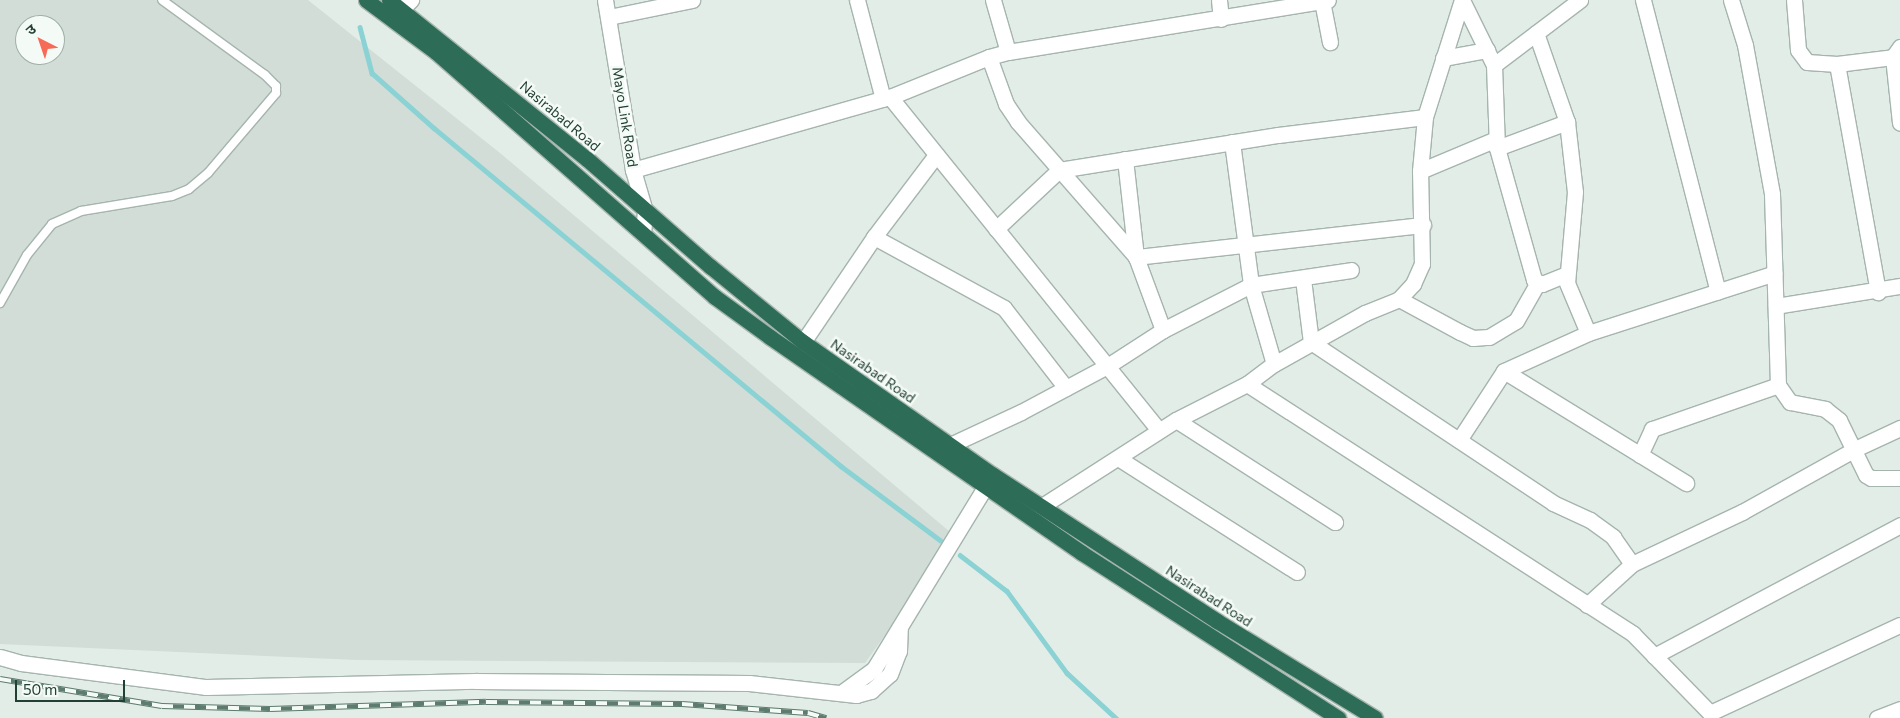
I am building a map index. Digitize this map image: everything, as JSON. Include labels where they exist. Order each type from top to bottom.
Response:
[{"type":"highway","name":"Nasirabad Road","points":[[366,0],[500,106],[715,297],[770,337],[989,480],[1042,506],[1217,622],[1375,718]]},
{"type":"highway","name":"Nasirabad Road","points":[[389,0],[406,4],[645,211],[803,342],[950,445],[989,480],[1082,553],[1338,718]]},
{"type":"street","name":"Mayo Link Road","points":[[605,0],[633,170],[645,211],[643,233]]},
{"type":"street","points":[[609,17],[692,0]]},
{"type":"street","points":[[992,0],[1008,52]]},
{"type":"street","points":[[1219,0],[1221,19]]},
{"type":"street","points":[[1462,0],[1494,65],[1496,144],[1537,284]]},
{"type":"street","points":[[1042,506],[1159,430],[1247,384],[1274,364],[1311,342],[1399,298],[1413,284],[1422,264],[1423,225],[1420,171],[1425,117],[1462,0]]},
{"type":"street","points":[[1494,65],[1580,0]]},
{"type":"street","points":[[1643,0],[1718,292]]},
{"type":"street","points":[[1731,0],[1745,46],[1768,167],[1775,273],[1778,386],[1790,402],[1825,409],[1839,420],[1855,449],[1862,468],[1870,478],[1900,478]]},
{"type":"street","points":[[1794,0],[1798,50],[1803,60],[1814,65],[1837,64],[1897,52],[1900,124]]},
{"type":"street","points":[[860,1],[886,98],[936,155],[1109,365],[1159,430]]},
{"type":"street","points":[[633,170],[886,98],[989,57],[1008,52],[1325,1],[1330,42]]},
{"type":"street","points":[[1536,33],[1567,122],[1575,192],[1567,274],[1571,295],[1588,333]]},
{"type":"street","points":[[1443,58],[1487,50]]},
{"type":"street","points":[[989,57],[1006,104],[1059,170],[1136,257]]},
{"type":"street","points":[[1837,64],[1878,292]]},
{"type":"street","points":[[996,229],[1059,170],[1232,142],[1425,117]]},
{"type":"street","points":[[1420,171],[1496,144],[1567,122]]},
{"type":"street","points":[[1232,142],[1251,285],[1274,364]]},
{"type":"street","points":[[803,342],[874,237],[936,155]]},
{"type":"street","points":[[1125,159],[1136,257],[1163,330]]},
{"type":"street","points":[[1136,257],[1423,225]]},
{"type":"street","points":[[874,237],[1004,308],[1066,388]]},
{"type":"street","points":[[950,445],[1066,388],[1109,365],[1163,330],[1251,285],[1303,279],[1351,270]]},
{"type":"street","points":[[1459,440],[1504,371],[1588,333],[1775,273]]},
{"type":"street","points":[[1399,298],[1473,338],[1489,337],[1516,321],[1537,284],[1567,274]]},
{"type":"street","points":[[1303,279],[1311,342],[1553,503],[1590,520],[1613,537],[1632,564]]},
{"type":"street","points":[[1776,306],[1878,292],[1900,286]]},
{"type":"street","points":[[1504,371],[1686,483]]},
{"type":"street","points":[[1247,384],[1632,634],[1713,716],[1900,625]]},
{"type":"street","points":[[1640,455],[1652,429],[1778,386]]},
{"type":"street","points":[[1176,420],[1335,522]]},
{"type":"street","points":[[1587,605],[1632,564],[1742,512],[1855,449],[1900,428]]},
{"type":"street","points":[[1118,458],[1297,572]]},
{"type":"street","points":[[0,657],[21,663],[206,686],[476,681],[740,683],[856,695],[882,684],[896,663],[900,627],[949,550],[989,480]]},
{"type":"street","points":[[1654,656],[1900,524]]},
{"type":"street","points":[[1877,718],[1900,709]]},
{"type":"lane","points":[[0,303],[27,255],[52,224],[81,211],[172,196],[189,189],[214,166],[276,93],[276,86],[265,76],[162,0]]},
{"type":"shaded area","points":[[0,0],[308,0],[500,153],[956,537],[865,663],[357,660],[0,644]]},
{"type":"waterway","points":[[360,27],[372,73],[434,128],[841,466],[940,540]]},
{"type":"waterway","points":[[960,555],[1007,591],[1067,673],[1116,718]]},
{"type":"railway","points":[[0,679],[162,706],[270,709],[486,702],[682,704],[808,713],[826,718]]}]
